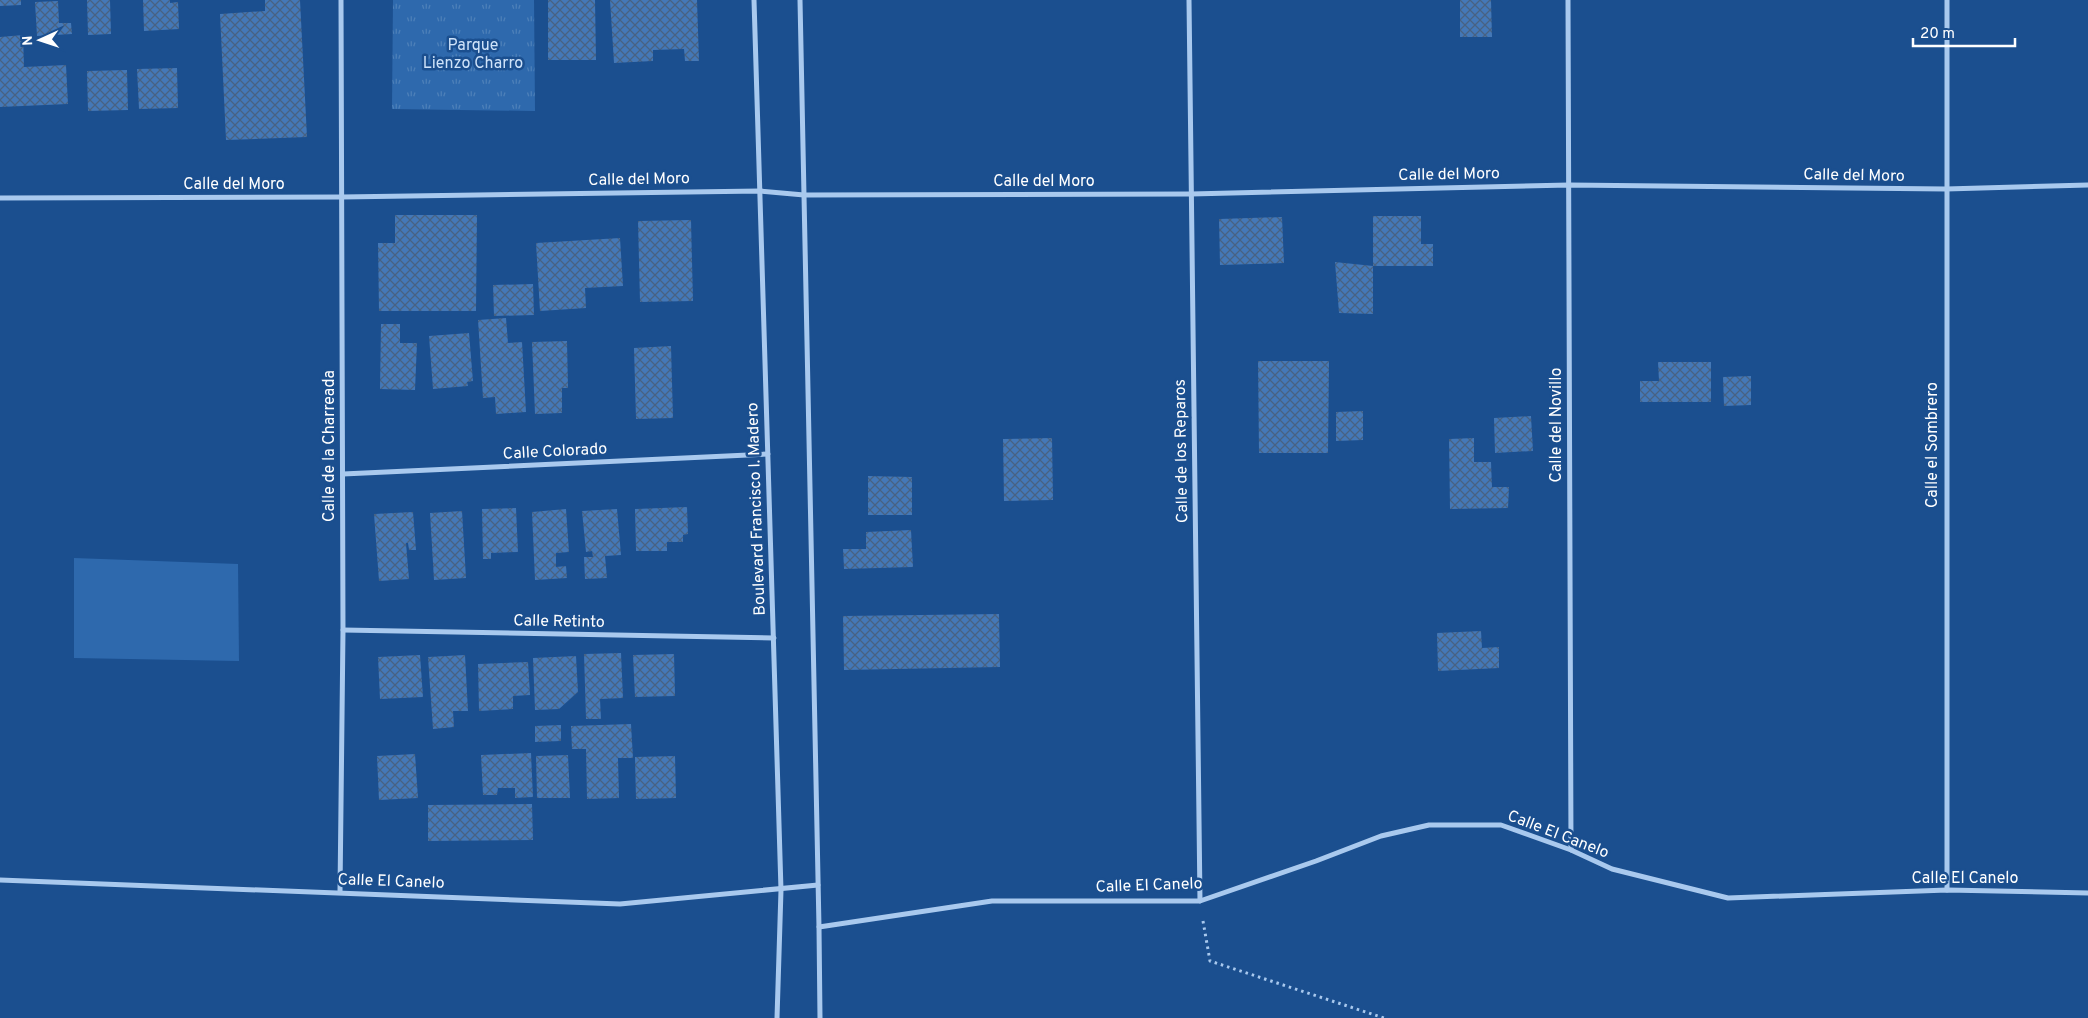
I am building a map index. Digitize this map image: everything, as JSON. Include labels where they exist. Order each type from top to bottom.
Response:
[{"type":"street","name":"Calle de la Charreada","points":[[340,892],[343,630],[341,0]]},
{"type":"street","name":"Boulevard Francisco I. Madero","points":[[754,0],[781,890],[777,1018]]},
{"type":"street","points":[[800,0],[820,1018]]},
{"type":"street","name":"Calle de los Reparos","points":[[1188,0],[1200,901]]},
{"type":"street","name":"Calle del Novillo","points":[[1568,0],[1571,850]]},
{"type":"street","name":"Calle el Sombrero","points":[[1946,0],[1947,890]]},
{"type":"street","name":"Calle del Moro","points":[[0,198],[342,197],[760,191],[804,195],[1191,194],[1569,185],[1946,189],[2088,185]]},
{"type":"street","name":"Calle Colorado","points":[[343,474],[768,454]]},
{"type":"street","name":"Calle Retinto","points":[[343,630],[774,638]]},
{"type":"street","name":"Calle El Canelo","points":[[819,927],[992,901],[1200,901],[1316,861],[1381,836],[1429,825],[1501,825],[1571,850],[1612,869],[1728,898],[1947,890],[2088,893]]},
{"type":"street","name":"Calle El Canelo","points":[[0,880],[620,904],[818,885]]},
{"type":"path","points":[[1200,901],[1210,961],[1384,1018]]},
{"type":"green space","name":"Parque Lienzo Charro","points":[[393,0],[534,0],[535,111],[392,109]]},
{"type":"green space","points":[[74,558],[238,564],[239,661],[74,658]]},
{"type":"building","points":[[0,0],[21,0],[21,5],[0,6]]},
{"type":"building","points":[[87,0],[110,0],[111,34],[88,35]]},
{"type":"building","points":[[143,0],[170,0],[170,3],[178,2],[179,29],[144,31]]},
{"type":"building","points":[[265,0],[300,0],[307,137],[226,140],[220,14],[265,11]]},
{"type":"building","points":[[548,0],[595,0],[596,60],[548,60]]},
{"type":"building","points":[[610,0],[697,0],[699,61],[685,61],[684,49],[653,50],[653,61],[614,63]]},
{"type":"building","points":[[1460,0],[1491,0],[1492,37],[1460,37]]},
{"type":"building","points":[[58,1],[59,23],[71,23],[72,34],[37,36],[35,2]]},
{"type":"building","points":[[23,35],[24,67],[66,65],[68,104],[0,107],[0,37]]},
{"type":"building","points":[[177,68],[178,108],[139,109],[137,69]]},
{"type":"building","points":[[127,70],[128,110],[88,111],[87,71]]},
{"type":"building","points":[[395,215],[477,215],[476,311],[379,311],[378,243],[395,243]]},
{"type":"building","points":[[1373,216],[1421,216],[1421,244],[1433,244],[1433,266],[1373,266]]},
{"type":"building","points":[[1282,217],[1284,263],[1220,265],[1219,219]]},
{"type":"building","points":[[691,220],[693,301],[640,302],[638,221]]},
{"type":"building","points":[[620,238],[623,286],[585,288],[586,308],[540,311],[536,243]]},
{"type":"building","points":[[1335,262],[1373,266],[1373,314],[1339,313]]},
{"type":"building","points":[[533,284],[534,315],[494,316],[493,285]]},
{"type":"building","points":[[506,318],[508,343],[522,342],[526,412],[496,414],[495,397],[483,398],[478,320]]},
{"type":"building","points":[[381,324],[400,324],[400,343],[417,343],[415,390],[380,389]]},
{"type":"building","points":[[469,333],[473,381],[467,382],[468,386],[433,389],[429,336]]},
{"type":"building","points":[[567,341],[568,388],[562,388],[562,413],[535,414],[532,342]]},
{"type":"building","points":[[671,346],[673,418],[636,419],[634,348]]},
{"type":"building","points":[[1258,361],[1329,361],[1328,453],[1259,453]]},
{"type":"building","points":[[1658,362],[1711,362],[1711,402],[1640,402],[1640,381],[1659,381]]},
{"type":"building","points":[[1751,376],[1751,405],[1724,406],[1723,377]]},
{"type":"building","points":[[1363,411],[1363,440],[1336,441],[1336,412]]},
{"type":"building","points":[[1531,416],[1533,451],[1495,453],[1494,418]]},
{"type":"building","points":[[1052,438],[1053,500],[1004,501],[1003,439]]},
{"type":"building","points":[[1474,438],[1474,462],[1491,462],[1492,487],[1509,487],[1508,508],[1450,509],[1449,439]]},
{"type":"building","points":[[868,476],[912,477],[912,515],[868,515]]},
{"type":"building","points":[[687,507],[688,534],[683,535],[683,542],[667,542],[667,551],[636,551],[635,509]]},
{"type":"building","points":[[516,508],[518,552],[491,553],[491,559],[483,559],[482,509]]},
{"type":"building","points":[[566,509],[569,552],[556,553],[556,567],[566,566],[567,578],[535,580],[532,512]]},
{"type":"building","points":[[617,509],[621,555],[605,556],[607,578],[585,579],[584,557],[593,557],[592,551],[586,552],[582,511]]},
{"type":"building","points":[[462,511],[466,578],[434,580],[430,513]]},
{"type":"building","points":[[413,512],[416,550],[409,550],[408,543],[406,543],[409,579],[379,581],[374,514]]},
{"type":"building","points":[[911,530],[913,567],[844,569],[843,549],[866,549],[866,532]]},
{"type":"building","points":[[999,614],[1000,667],[844,670],[843,616]]},
{"type":"building","points":[[1481,631],[1482,648],[1499,647],[1499,668],[1438,671],[1437,633]]},
{"type":"building","points":[[621,653],[623,698],[600,699],[601,719],[586,719],[584,654]]},
{"type":"building","points":[[674,654],[675,696],[635,697],[633,655]]},
{"type":"building","points":[[420,655],[423,697],[380,699],[378,657]]},
{"type":"building","points":[[465,655],[468,711],[453,711],[454,727],[433,729],[428,657]]},
{"type":"building","points":[[576,656],[578,692],[559,709],[535,710],[533,658]]},
{"type":"building","points":[[528,662],[530,695],[513,696],[513,709],[479,711],[478,664]]},
{"type":"building","points":[[631,724],[633,758],[618,758],[619,798],[587,799],[586,749],[572,749],[571,726]]},
{"type":"building","points":[[561,725],[561,741],[535,742],[535,726]]},
{"type":"building","points":[[531,753],[533,797],[515,798],[515,788],[498,788],[497,795],[483,795],[481,755]]},
{"type":"building","points":[[415,754],[418,798],[379,800],[377,756]]},
{"type":"building","points":[[568,755],[570,798],[537,798],[536,756]]},
{"type":"building","points":[[675,756],[676,798],[636,799],[635,757]]},
{"type":"building","points":[[532,804],[533,840],[428,841],[428,805]]}]
